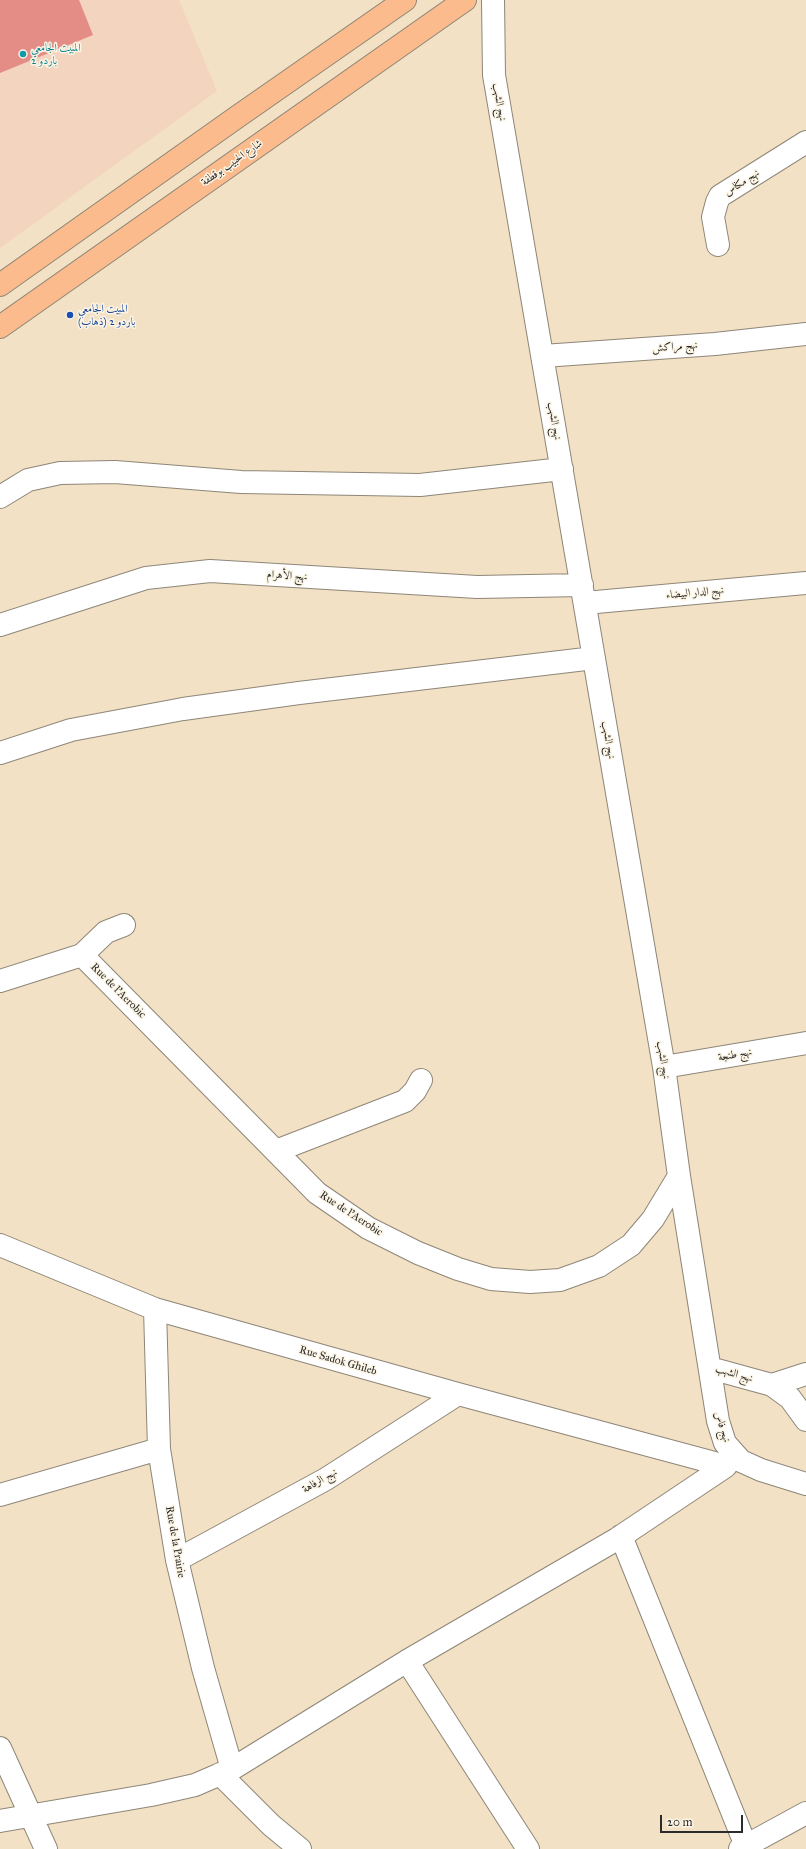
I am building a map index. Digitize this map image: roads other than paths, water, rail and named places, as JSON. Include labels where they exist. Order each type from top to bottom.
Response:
[{"type":"main road","points":[[0,285],[237,116],[405,0]]},
{"type":"main road","name":"شارع الحبيب بوقطفة","points":[[0,327],[465,0]]},
{"type":"street","name":"نهج الشهب","points":[[493,0],[494,75],[664,1067],[679,1176],[710,1368],[772,1385],[790,1398],[806,1420]]},
{"type":"street","name":"نهج مكناس","points":[[718,245],[713,217],[720,196],[806,142]]},
{"type":"street","name":"نهج مراكش","points":[[543,356],[715,344],[806,334]]},
{"type":"street","points":[[0,497],[28,480],[60,473],[115,472],[241,482],[420,485],[562,469]]},
{"type":"street","name":"نهج الأهرام","points":[[0,625],[146,578],[210,571],[583,594]]},
{"type":"street","name":"نهج الدار البيضاء","points":[[583,594],[806,583]]},
{"type":"street","points":[[0,753],[71,730],[183,709],[306,692],[594,658]]},
{"type":"street","points":[[82,956],[106,932],[124,925]]},
{"type":"street","name":"Rue de l'Aerobic","points":[[0,981],[82,956],[317,1193],[368,1228],[418,1253],[458,1269],[491,1278],[530,1282],[560,1280],[600,1266],[631,1245],[653,1219],[679,1176]]},
{"type":"street","name":"نهج طنجة","points":[[664,1067],[806,1043]]},
{"type":"street","points":[[276,1151],[405,1101],[415,1091],[422,1080]]},
{"type":"street","name":"Rue Sadok Ghileb","points":[[0,1245],[154,1309],[682,1456],[734,1464]]},
{"type":"street","name":"Rue de la Prairie","points":[[154,1309],[159,1449],[177,1560],[226,1772]]},
{"type":"street","name":"نهج فاس","points":[[710,1368],[718,1421],[734,1464],[761,1470],[806,1484]]},
{"type":"street","points":[[772,1385],[806,1374]]},
{"type":"street","name":"نهج الرفاهة","points":[[177,1560],[326,1478],[458,1394]]},
{"type":"street","points":[[0,1495],[159,1449]]},
{"type":"street","points":[[0,1821],[152,1795],[195,1785],[226,1772],[407,1662],[621,1536],[734,1464]]},
{"type":"street","points":[[621,1536],[743,1847],[806,1813]]},
{"type":"street","points":[[407,1662],[528,1849]]},
{"type":"street","points":[[0,1748],[46,1849]]},
{"type":"street","points":[[226,1772],[271,1825],[300,1849]]},
{"type":"place","name":"المبيت الجامعي باردو 2","points":[[23,54]]},
{"type":"place","name":"المبيت الجامعي باردو 2 (ذهاب)","points":[[70,315]]}]
